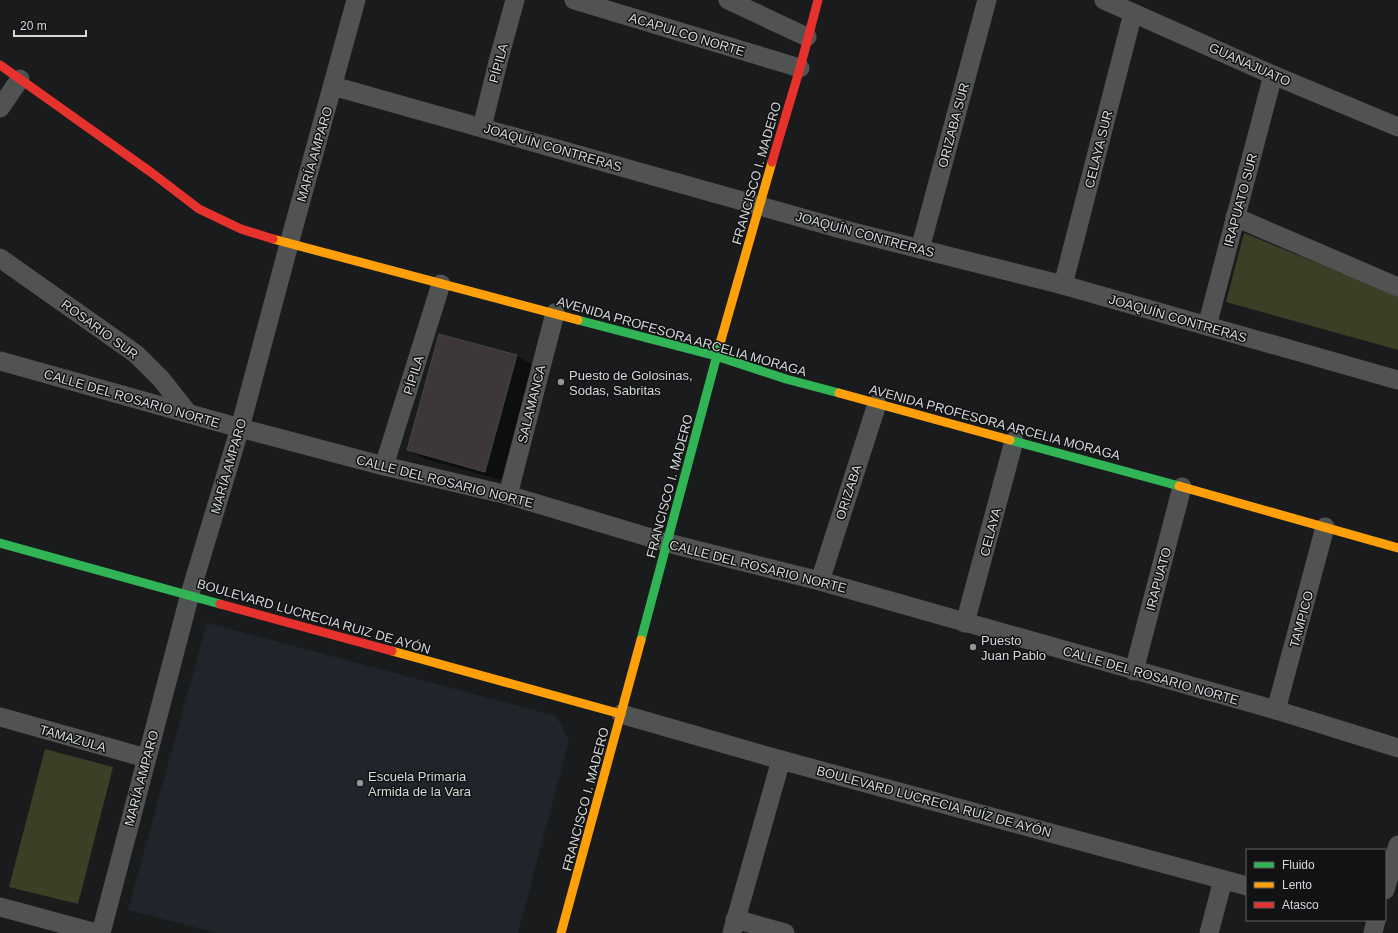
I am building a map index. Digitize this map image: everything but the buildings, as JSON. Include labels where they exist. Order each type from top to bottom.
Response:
[{"type":"street","name":"MARÍA AMPARO","points":[[101,933],[190,594],[240,428],[288,244],[356,0]]},
{"type":"street","name":"PÍPILA","points":[[482,127],[515,0]]},
{"type":"street","name":"ACAPULCO NORTE","points":[[574,0],[800,68]]},
{"type":"street","points":[[728,0],[808,37]]},
{"type":"street","name":"FRANCISCO I. MADERO","points":[[561,933],[668,543],[716,356],[800,68],[818,0]]},
{"type":"street","name":"ORIZABA SUR","points":[[920,249],[987,0]]},
{"type":"street","name":"GUANAJUATO","points":[[1104,0],[1273,75],[1398,126]]},
{"type":"street","name":"CELAYA SUR","points":[[1063,285],[1133,13]]},
{"type":"street","name":"AVENIDA PROFESORA ARCELIA MORAGA","points":[[0,65],[199,209],[241,229],[288,244],[716,356],[877,404],[1182,486],[1398,548]]},
{"type":"street","name":"IRAPUATO SUR","points":[[1207,326],[1273,75]]},
{"type":"street","points":[[0,108],[20,79]]},
{"type":"street","name":"JOAQUÍN CONTRERAS","points":[[333,86],[845,230],[1063,285],[1398,380]]},
{"type":"street","points":[[1236,217],[1398,287]]},
{"type":"street","name":"ROSARIO SUR","points":[[0,258],[136,354],[162,379],[188,413]]},
{"type":"street","name":"PÍPILA","points":[[384,466],[441,284]]},
{"type":"street","name":"SALAMANCA","points":[[508,495],[555,313]]},
{"type":"street","name":"CALLE DEL ROSARIO NORTE","points":[[0,361],[240,428],[384,466],[508,495],[668,543],[820,581],[1276,710],[1398,748]]},
{"type":"street","name":"ORIZABA","points":[[820,581],[877,404]]},
{"type":"street","name":"CELAYA","points":[[965,623],[1014,441]]},
{"type":"street","name":"IRAPUATO","points":[[1134,671],[1182,486]]},
{"type":"street","name":"TAMPICO","points":[[1276,710],[1325,527]]},
{"type":"street","name":"BOULEVARD LUCRECIA RUIZ DE AYÓN","points":[[0,543],[190,594],[621,714]]},
{"type":"street","name":"BOULEVARD LUCRECIA RUÍZ DE AYÓN","points":[[621,714],[782,760],[1246,886]]},
{"type":"street","name":"TAMAZULA","points":[[0,717],[146,758]]},
{"type":"street","points":[[782,760],[733,926],[785,933]]},
{"type":"street","points":[[1386,887],[1398,845]]},
{"type":"street","points":[[1210,933],[1223,880]]},
{"type":"street","points":[[0,908],[96,933]]},
{"type":"shaded area","name":"Escuela Primaria Armida de la Vara","points":[[207,623],[556,716],[569,740],[518,933],[217,933],[128,910]]},
{"type":"green space","points":[[1244,233],[1398,296],[1398,350],[1226,302]]},
{"type":"green space","points":[[45,749],[113,767],[78,904],[9,887]]},
{"type":"traffic: fast","points":[[578,320],[716,356],[786,379],[839,393]]},
{"type":"traffic: fast","points":[[641,640],[721,340]]},
{"type":"traffic: fast","points":[[1010,440],[1179,486]]},
{"type":"traffic: fast","points":[[0,543],[220,604]]},
{"type":"traffic: slow","points":[[721,340],[772,162]]},
{"type":"traffic: slow","points":[[273,239],[578,320]]},
{"type":"traffic: slow","points":[[839,393],[1010,440]]},
{"type":"traffic: slow","points":[[1179,486],[1398,548]]},
{"type":"traffic: slow","points":[[561,933],[641,640]]},
{"type":"traffic: slow","points":[[392,651],[621,714]]},
{"type":"traffic: jam","points":[[772,162],[800,68],[818,0]]},
{"type":"traffic: jam","points":[[0,65],[152,173],[199,209],[241,229],[273,239]]},
{"type":"traffic: jam","points":[[220,604],[392,651]]},
{"type":"place","name":"Puesto de Golosinas, Sodas, Sabritas","points":[[561,382]]},
{"type":"place","name":"Puesto Juan Pablo","points":[[973,647]]},
{"type":"place","name":"Escuela Primaria Armida de la Vara","points":[[360,783]]}]
